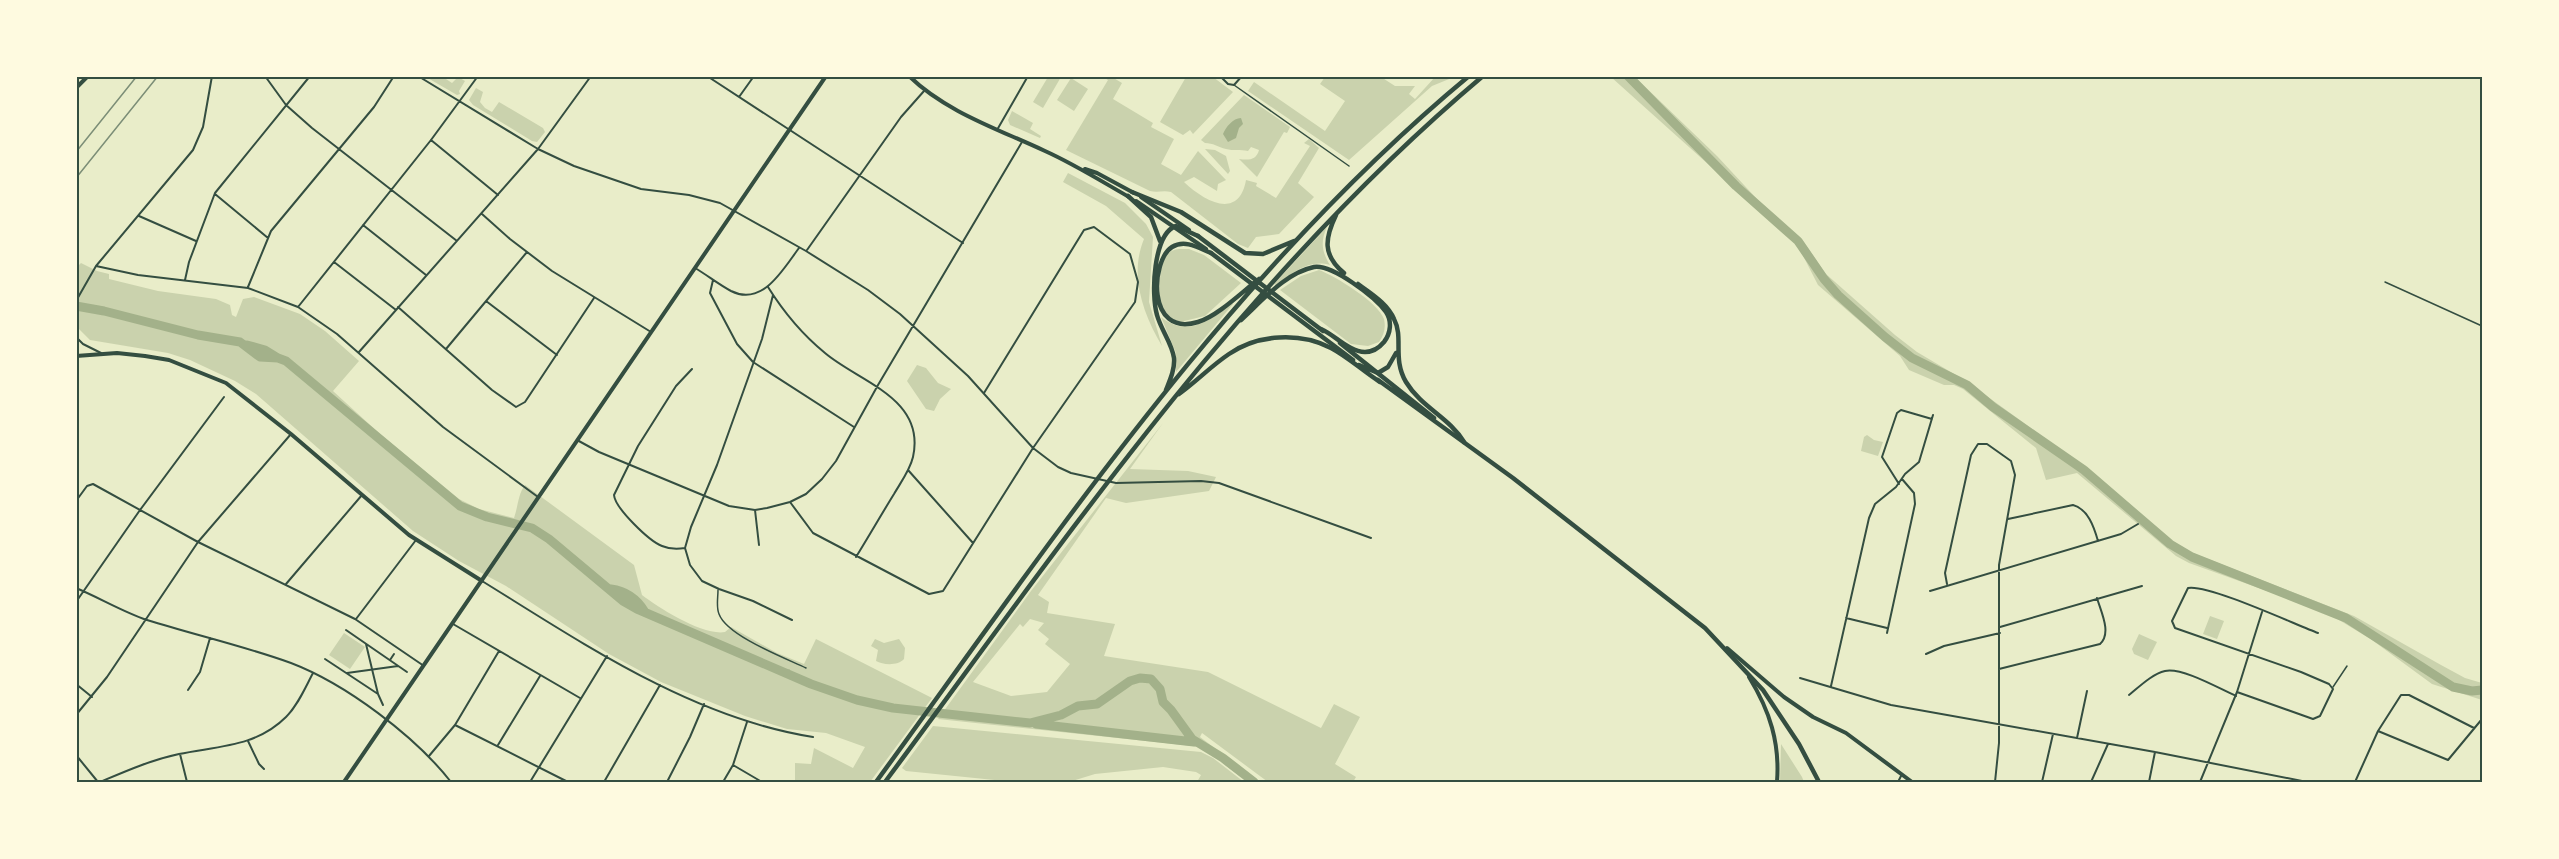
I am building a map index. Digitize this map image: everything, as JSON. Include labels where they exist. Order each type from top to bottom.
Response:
[{"type":"main road","points":[[76,88],[88,76]]},
{"type":"main road","points":[[344,783],[826,76]]},
{"type":"main road","points":[[909,76],[924,91],[998,130],[1081,168],[1130,194],[1198,236],[1380,382]]},
{"type":"main road","points":[[876,783],[1048,546],[1163,396],[1297,240],[1384,153],[1469,76]]},
{"type":"main road","points":[[885,783],[1079,518],[1230,330],[1287,264],[1337,212],[1404,145],[1483,76]]},
{"type":"main road","points":[[1130,194],[1181,212],[1245,253],[1263,254],[1297,240]]},
{"type":"main road","points":[[1130,194],[1242,273]]},
{"type":"main road","points":[[1130,194],[1151,217],[1160,241],[1154,302],[1158,318],[1172,349],[1174,362],[1172,376],[1163,396]]},
{"type":"main road","points":[[1337,212],[1326,238],[1328,253],[1335,266],[1389,310],[1396,321],[1399,366],[1407,385],[1426,411]]},
{"type":"main road","points":[[1160,241],[1167,230],[1176,226],[1198,236]]},
{"type":"main road","points":[[1211,253],[1191,244],[1180,244],[1164,254],[1160,265],[1158,302],[1164,316],[1174,323],[1185,324],[1200,321],[1268,272]]},
{"type":"main road","points":[[1230,330],[1290,278],[1308,269],[1321,266],[1333,270],[1385,311],[1390,323],[1388,335],[1380,347],[1365,352],[1357,351],[1282,303]]},
{"type":"main road","points":[[1321,329],[1426,411]]},
{"type":"main road","points":[[1174,397],[1232,352],[1263,339],[1284,337],[1311,340],[1331,348],[1460,434],[1464,442],[1670,599],[1784,697],[1809,715],[1834,725],[1853,737],[1912,783]]},
{"type":"main road","points":[[1378,373],[1388,367],[1397,351]]},
{"type":"main road","points":[[76,356],[131,354],[169,360],[209,375],[291,434],[416,540],[482,581]]},
{"type":"main road","points":[[1359,365],[1378,373]]},
{"type":"main road","points":[[1719,642],[1773,703],[1799,744],[1819,783]]},
{"type":"main road","points":[[1739,662],[1765,705],[1773,728],[1778,750],[1777,783]]},
{"type":"street","points":[[77,300],[96,266],[180,166],[198,140],[203,127],[212,76]]},
{"type":"street","points":[[265,76],[286,105],[338,149],[457,241]]},
{"type":"street","points":[[185,280],[196,241],[215,194],[310,76]]},
{"type":"street","points":[[248,288],[271,231],[374,107],[394,76]]},
{"type":"street","points":[[418,76],[538,149],[574,166],[630,186],[709,199],[800,247],[868,290],[914,325],[984,393],[1033,448],[1058,467],[1096,481],[1126,484],[1202,481],[1220,483],[1371,538]]},
{"type":"street","points":[[298,307],[431,140],[478,76]]},
{"type":"street","points":[[358,353],[538,149],[591,76]]},
{"type":"street","points":[[707,76],[963,243]]},
{"type":"street","points":[[739,97],[754,76]]},
{"type":"street","points":[[998,130],[1028,76]]},
{"type":"street","points":[[1220,76],[1228,84],[1234,85],[1242,76]]},
{"type":"street","points":[[806,251],[901,117],[924,91]]},
{"type":"street","points":[[431,140],[498,195]]},
{"type":"street","points":[[578,440],[599,452],[729,506],[755,510],[790,502],[812,489],[837,461],[878,385],[1023,141]]},
{"type":"street","points":[[215,194],[268,238]]},
{"type":"street","points":[[481,213],[527,252],[594,298],[651,332]]},
{"type":"street","points":[[138,215],[196,241]]},
{"type":"street","points":[[362,225],[426,275]]},
{"type":"street","points":[[790,502],[813,533],[920,590],[935,594],[943,591],[1033,448],[1135,302],[1138,282],[1130,254],[1091,226],[1084,230],[984,393]]},
{"type":"street","points":[[695,268],[732,292],[746,295],[759,293],[768,287],[800,247]]},
{"type":"street","points":[[446,349],[527,252]]},
{"type":"street","points":[[334,261],[397,308],[512,406],[520,406],[594,298]]},
{"type":"street","points":[[96,266],[138,275],[248,288],[298,307],[329,327],[443,427],[538,497]]},
{"type":"street","points":[[714,280],[710,293],[737,344],[753,362],[855,427]]},
{"type":"street","points":[[768,287],[802,332],[850,371],[878,385],[902,408],[911,425],[915,441],[908,470],[856,557]]},
{"type":"street","points":[[773,295],[753,362],[691,527],[685,549],[695,573],[702,581],[753,601],[792,620]]},
{"type":"street","points":[[486,302],[557,355]]},
{"type":"street","points":[[76,337],[83,344],[104,354]]},
{"type":"street","points":[[685,549],[671,549],[654,541],[616,504],[615,490],[628,464],[676,386],[692,369]]},
{"type":"street","points":[[76,602],[140,510],[224,397]]},
{"type":"street","points":[[1831,686],[1869,518],[1875,504],[1899,484],[1919,462],[1932,417],[1901,410],[1897,413],[1882,457],[1899,484]]},
{"type":"street","points":[[76,715],[146,620],[198,542],[291,434]]},
{"type":"street","points":[[1947,584],[1945,573],[1971,455],[1981,443],[1998,449],[2013,466],[2014,475],[2000,572],[1999,725],[1995,783]]},
{"type":"street","points":[[908,470],[973,543]]},
{"type":"street","points":[[1887,633],[1916,504],[1914,493],[1902,479]]},
{"type":"street","points":[[76,501],[90,483],[198,542],[356,619],[424,666]]},
{"type":"street","points":[[285,584],[362,495]]},
{"type":"street","points":[[2008,519],[2073,505],[2083,510],[2098,541]]},
{"type":"street","points":[[755,510],[759,545]]},
{"type":"street","points":[[1930,591],[1947,584],[2000,572],[2098,541],[2128,531],[2138,524]]},
{"type":"street","points":[[356,619],[416,540]]},
{"type":"street","points":[[482,581],[660,685],[747,722],[813,737]]},
{"type":"street","points":[[2000,627],[2142,586]]},
{"type":"street","points":[[2237,692],[2313,719],[2320,716],[2332,694],[2333,687],[2301,672],[2172,626],[2184,594],[2191,587],[2226,597],[2318,633]]},
{"type":"street","points":[[76,588],[146,620],[293,664],[313,673],[340,688],[386,721],[428,757],[450,782]]},
{"type":"street","points":[[1999,669],[2100,644],[2105,639],[2106,632],[2097,598]]},
{"type":"street","points":[[2200,783],[2236,696],[2262,612]]},
{"type":"street","points":[[1846,618],[1887,628]]},
{"type":"street","points":[[453,624],[580,699]]},
{"type":"street","points":[[346,630],[407,672]]},
{"type":"street","points":[[1926,654],[1944,646],[2000,633]]},
{"type":"street","points":[[188,690],[200,672],[210,638]]},
{"type":"street","points":[[366,644],[378,694],[383,705]]},
{"type":"street","points":[[428,757],[455,724],[499,651]]},
{"type":"street","points":[[390,660],[394,654]]},
{"type":"street","points":[[530,783],[607,656]]},
{"type":"street","points":[[325,659],[378,694]]},
{"type":"street","points":[[346,673],[398,666]]},
{"type":"street","points":[[2129,695],[2161,673],[2172,671],[2186,674],[2236,696]]},
{"type":"street","points":[[76,754],[99,783],[143,764],[180,754],[248,741],[272,729],[285,718],[313,673]]},
{"type":"street","points":[[498,746],[540,676]]},
{"type":"street","points":[[1800,678],[1891,705],[2156,752],[2307,783]]},
{"type":"street","points":[[76,684],[92,696]]},
{"type":"street","points":[[604,783],[660,685]]},
{"type":"street","points":[[2077,738],[2087,691]]},
{"type":"street","points":[[2355,783],[2378,731],[2399,697],[2406,694],[2474,728]]},
{"type":"street","points":[[668,783],[704,704]]},
{"type":"street","points":[[2378,731],[2448,760],[2482,719]]},
{"type":"street","points":[[723,783],[733,765],[747,722]]},
{"type":"street","points":[[455,724],[568,783]]},
{"type":"street","points":[[2042,783],[2054,734]]},
{"type":"street","points":[[248,741],[259,764],[264,769]]},
{"type":"street","points":[[2091,783],[2108,744]]},
{"type":"street","points":[[2149,783],[2156,752]]},
{"type":"street","points":[[180,754],[187,783]]},
{"type":"street","points":[[733,765],[762,783]]},
{"type":"street","points":[[1898,783],[1902,774]]},
{"type":"lane","points":[[1234,85],[1349,166]]},
{"type":"lane","points":[[76,96],[76,123]]},
{"type":"lane","points":[[2385,282],[2482,326]]},
{"type":"lane","points":[[718,589],[719,614],[730,628],[773,653],[806,668]]},
{"type":"lane","points":[[2333,687],[2347,666]]},
{"type":"shaded area","points":[[426,77],[448,77],[446,79],[452,83],[458,77],[465,81],[459,91],[460,94],[457,95]]},
{"type":"shaded area","points":[[1048,77],[1061,77],[1043,108],[1033,102]]},
{"type":"shaded area","points":[[1103,77],[1112,77],[1122,83],[1113,99],[1153,123],[1151,127],[1174,139],[1161,164],[1181,175],[1198,151],[1226,180],[1218,184],[1217,191],[1194,177],[1184,182],[1202,196],[1220,204],[1229,203],[1236,200],[1242,192],[1246,180],[1257,183],[1256,186],[1276,198],[1310,146],[1304,143],[1309,139],[1319,148],[1298,183],[1314,197],[1279,234],[1256,237],[1248,248],[1238,244],[1171,192],[1150,191],[1066,150],[1108,80]]},
{"type":"shaded area","points":[[1186,77],[1213,77],[1233,92],[1193,134],[1190,130],[1183,135],[1160,122]]},
{"type":"shaded area","points":[[1325,77],[1381,77],[1395,86],[1415,86],[1409,94],[1415,99],[1435,77],[1454,77],[1432,86],[1349,160],[1248,91],[1254,82],[1325,131],[1345,101],[1320,84]]},
{"type":"shaded area","points":[[1611,77],[1635,77],[1717,156],[1757,199],[1803,241],[1826,274],[1895,335],[1917,352],[1966,381],[2079,463],[2170,540],[2190,552],[2354,616],[2465,678],[2482,683],[2482,700],[2432,684],[2372,640],[2326,612],[2189,563],[2176,556],[2077,473],[2046,480],[2036,448],[1963,389],[1954,385],[1944,385],[1909,370],[1900,356],[1818,285],[1797,244]]},
{"type":"shaded area","points":[[1071,78],[1088,89],[1074,111],[1057,100]]},
{"type":"shaded area","points":[[476,88],[483,92],[480,102],[485,108],[492,112],[499,102],[543,128],[545,132],[537,142],[532,141],[473,105],[469,100]]},
{"type":"shaded area","points":[[1244,95],[1290,127],[1287,133],[1284,132],[1257,177],[1239,159],[1254,158],[1259,150],[1251,147],[1248,151],[1229,150],[1201,140]]},
{"type":"shaded area","points":[[1012,111],[1033,123],[1030,129],[1041,136],[1040,138],[1010,125],[1008,120]]},
{"type":"shaded area","points":[[1241,118],[1243,124],[1236,138],[1228,142],[1223,134],[1224,131],[1233,121]]},
{"type":"shaded area","points":[[1205,149],[1215,150],[1226,156],[1230,171],[1228,174]]},
{"type":"shaded area","points":[[1068,173],[1125,203],[1146,224],[1153,237],[1149,302],[1162,346],[1149,321],[1140,294],[1138,266],[1144,239],[1106,206],[1063,182]]},
{"type":"shaded area","points":[[1327,227],[1323,237],[1323,247],[1330,265],[1308,266],[1276,285],[1274,284]]},
{"type":"shaded area","points":[[1177,249],[1189,249],[1204,255],[1241,283],[1205,316],[1180,322],[1171,318],[1164,311],[1160,298],[1161,271],[1166,256],[1170,252]]},
{"type":"shaded area","points":[[81,263],[109,274],[109,279],[158,291],[216,299],[230,305],[232,315],[236,317],[243,299],[254,297],[300,314],[325,331],[359,361],[333,391],[380,434],[459,499],[479,509],[514,518],[519,496],[525,485],[634,565],[642,595],[682,620],[716,632],[725,632],[731,627],[777,653],[804,664],[816,639],[932,698],[870,782],[795,782],[795,763],[811,764],[814,748],[853,768],[865,747],[826,733],[787,729],[745,716],[661,682],[609,654],[506,586],[459,561],[413,531],[256,394],[235,381],[190,360],[168,353],[90,340],[79,329],[79,320],[77,320],[77,267]]},
{"type":"shaded area","points":[[1319,270],[1355,290],[1380,312],[1385,325],[1379,342],[1368,346],[1351,344],[1280,290],[1301,276]]},
{"type":"shaded area","points":[[1232,303],[1176,372],[1176,353],[1161,317],[1171,323],[1189,327],[1207,321]]},
{"type":"shaded area","points":[[917,365],[926,368],[938,383],[951,389],[940,399],[934,411],[926,409],[907,381]]},
{"type":"shaded area","points":[[1163,423],[1130,469],[1188,471],[1216,477],[1209,491],[1126,503],[1106,498],[1038,595],[1049,602],[1047,613],[1115,624],[1104,656],[1208,672],[1321,728],[1334,704],[1360,717],[1335,764],[1356,777],[1353,782],[1268,782],[1202,733],[1200,737],[1260,782],[1242,777],[1211,754],[1193,746],[938,719],[1031,591]],"holes":[[[1030,619],[1044,623],[1038,630],[1049,639],[1045,644],[1070,664],[1047,692],[1011,696],[973,682],[1020,624],[1023,627]]]},
{"type":"shaded area","points":[[1867,435],[1883,442],[1878,456],[1861,451],[1864,437]]},
{"type":"shaded area","points":[[2210,616],[2224,621],[2217,639],[2203,634]]},
{"type":"shaded area","points":[[344,633],[365,647],[350,669],[329,655]]},
{"type":"shaded area","points":[[2139,634],[2157,642],[2148,660],[2134,654],[2132,649]]},
{"type":"shaded area","points":[[875,639],[884,643],[899,639],[905,648],[904,659],[890,664],[876,661],[878,650],[871,646]]},
{"type":"shaded area","points":[[933,726],[1201,752],[1213,758],[1244,782],[1197,782],[1201,775],[1196,772],[1163,767],[1095,774],[1069,782],[1014,782],[906,771],[902,768]]},
{"type":"shaded area","points":[[1781,744],[1802,777],[1804,782],[1780,782]]},
{"type":"waterway","points":[[1628,76],[1736,186],[1798,241],[1838,295],[1885,337],[1912,358],[1967,385],[1993,407],[2084,470],[2170,544],[2192,557],[2346,618],[2453,687],[2472,691],[2482,690]]},
{"type":"waterway","points":[[76,306],[198,335],[240,342],[260,357],[286,361],[460,506],[487,517],[532,528],[549,539],[623,601],[637,609],[811,684],[857,700],[893,708],[1030,723],[1061,715],[1078,706],[1097,704],[1130,681],[1140,678],[1151,679],[1160,689],[1163,702],[1192,739],[1223,758],[1254,782]]},
{"type":"waterway","points":[[247,345],[265,350],[278,358]]},
{"type":"waterway","points":[[611,589],[631,596],[645,612]]},
{"type":"waterway","points":[[1036,724],[1194,742]]},
{"type":"railway","points":[[76,152],[137,76]]},
{"type":"railway","points":[[76,178],[158,76]]}]
